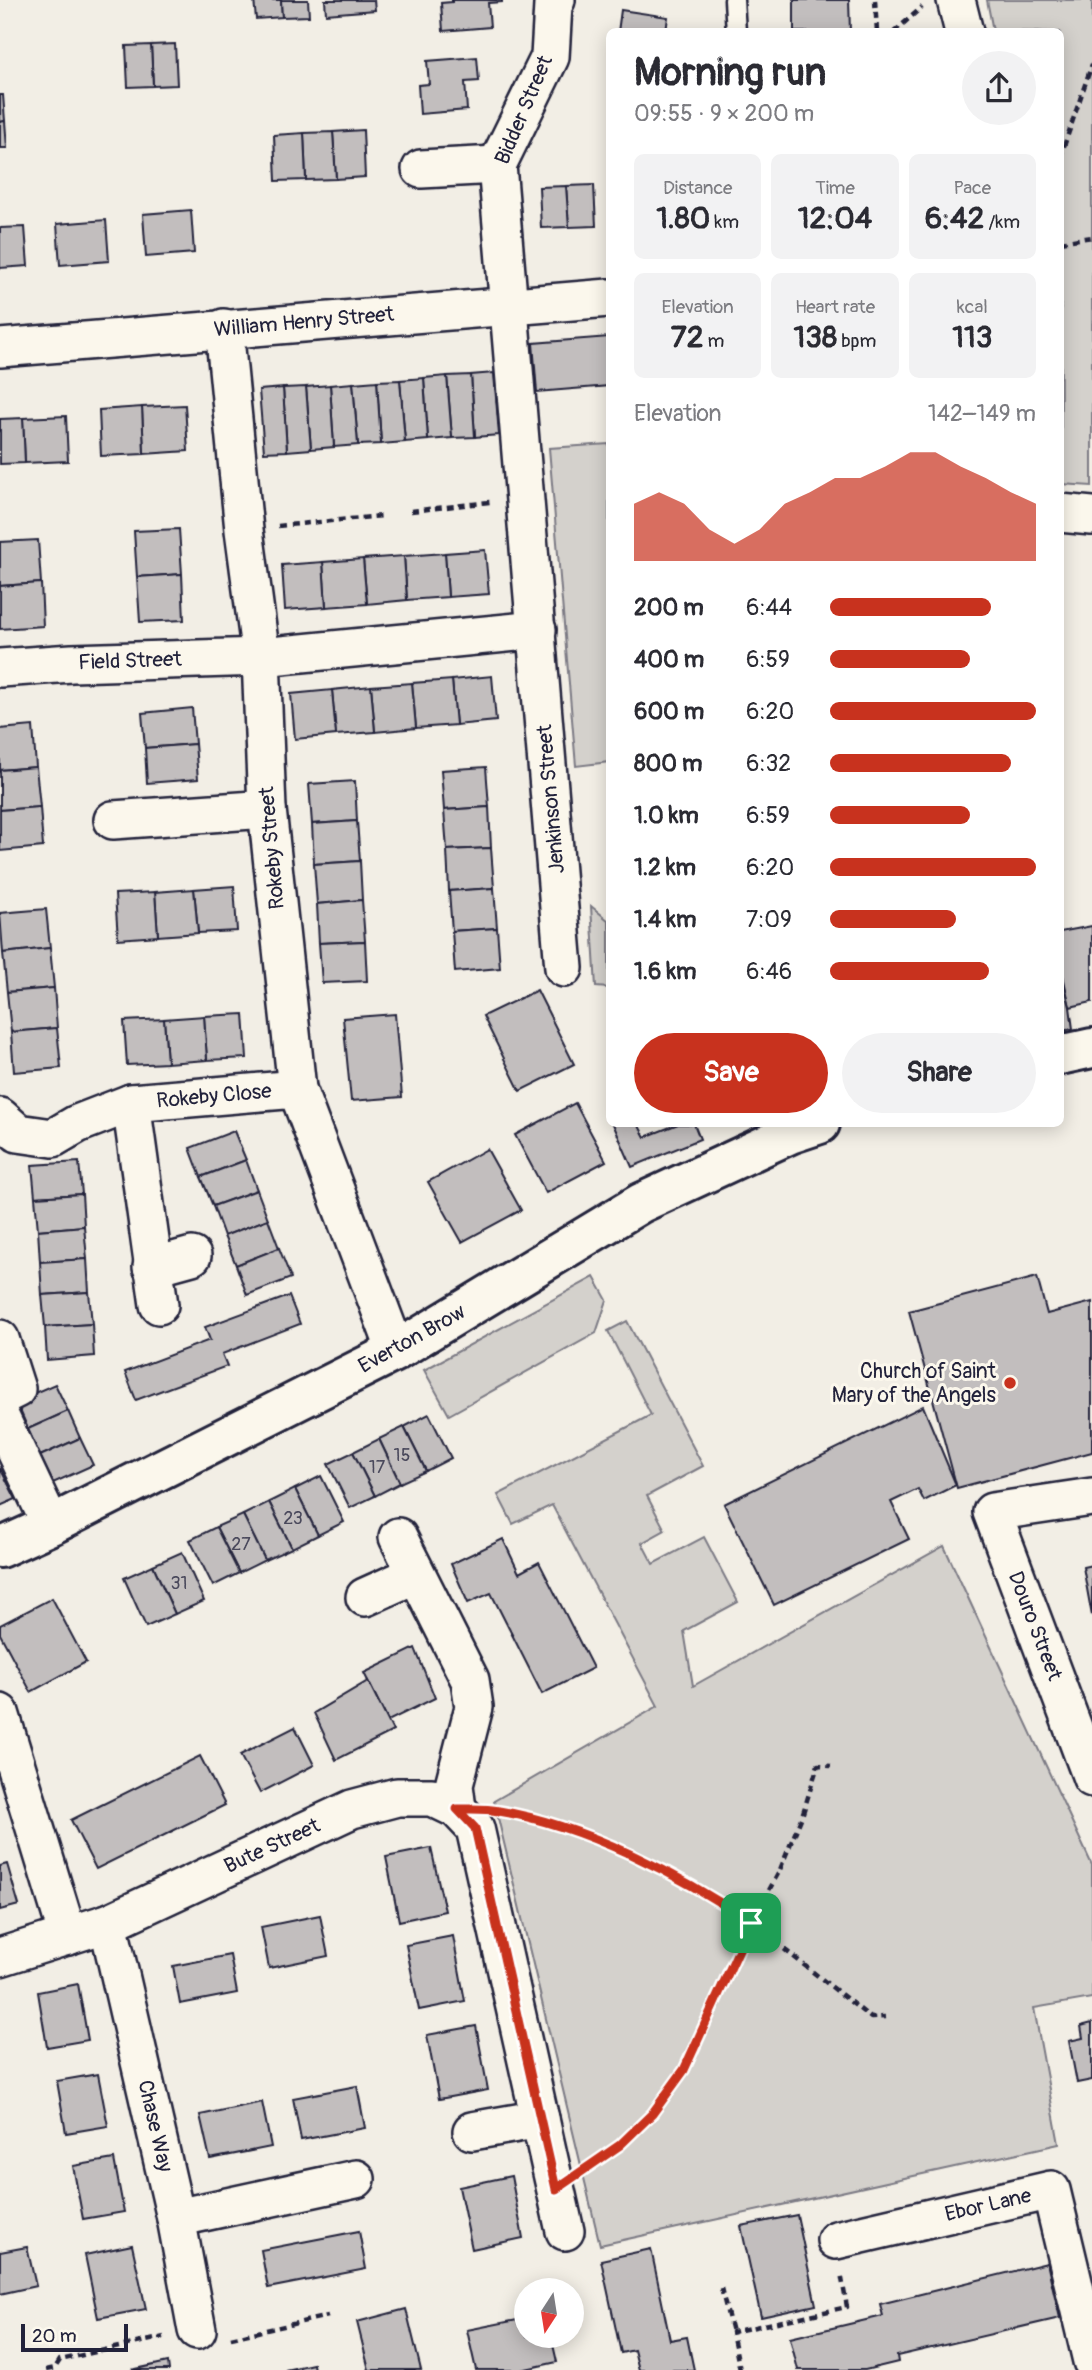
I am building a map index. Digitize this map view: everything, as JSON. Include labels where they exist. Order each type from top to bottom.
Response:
[{"type":"street","name":"Bidder Street","points":[[510,305],[496,165],[550,57],[553,5],[556,0]]},
{"type":"street","points":[[956,0],[963,28]]},
{"type":"street","points":[[421,169],[496,165]]},
{"type":"street","name":"William Henry Street","points":[[0,348],[606,298]]},
{"type":"street","name":"Jenkinson Street","points":[[510,305],[564,968]]},
{"type":"street","name":"Rokeby Street","points":[[224,328],[244,530],[261,657],[267,808],[297,1088],[396,1351]]},
{"type":"street","points":[[1064,513],[1092,516]]},
{"type":"street","points":[[261,657],[537,630]]},
{"type":"street","name":"Field Street","points":[[0,668],[261,657]]},
{"type":"street","points":[[113,820],[267,808]]},
{"type":"street","points":[[1064,1054],[1092,1048]]},
{"type":"street","name":"Rokeby Close","points":[[0,1117],[18,1133],[53,1138],[77,1124],[131,1103],[297,1088]]},
{"type":"street","name":"Rokeby Close","points":[[131,1103],[159,1305]]},
{"type":"street","name":"Everton Brow","points":[[0,1548],[51,1525],[396,1351],[642,1203],[790,1134],[811,1127]]},
{"type":"street","points":[[152,1267],[192,1256]]},
{"type":"street","points":[[0,1339],[16,1389],[0,1397]]},
{"type":"street","points":[[0,1417],[51,1525]]},
{"type":"street","name":"Douro Street","points":[[1092,1497],[992,1512],[1092,1778]]},
{"type":"street","points":[[398,1537],[470,1680],[474,1707],[467,1745],[454,1785],[466,1818],[565,2231]]},
{"type":"street","points":[[365,1597],[416,1574]]},
{"type":"street","points":[[0,1713],[68,1936]]},
{"type":"street","name":"Bute Street","points":[[0,1957],[108,1923],[352,1809],[397,1797],[432,1797],[466,1818]]},
{"type":"street","name":"Chase Way","points":[[108,1923],[177,2218],[197,2330]]},
{"type":"street","points":[[472,2131],[540,2119]]},
{"type":"street","points":[[177,2218],[356,2179]]},
{"type":"street","name":"Ebor Lane","points":[[836,2240],[1051,2190],[1092,2361]]},
{"type":"lane","points":[[734,0],[736,28]]},
{"type":"path","points":[[875,0],[877,28]]},
{"type":"path","points":[[898,28],[929,0]]},
{"type":"path","points":[[1064,146],[1092,64]]},
{"type":"path","points":[[1064,241],[1092,237]]},
{"type":"path","points":[[411,511],[526,499]]},
{"type":"path","points":[[244,530],[382,516]]},
{"type":"path","points":[[556,2189],[620,2145],[652,2114],[684,2070],[751,1923],[779,1872],[802,1816],[818,1765],[831,1766]]},
{"type":"path","points":[[466,1818],[496,1810],[527,1816],[606,1843],[702,1892],[751,1923],[871,2018],[885,2017]]},
{"type":"path","points":[[732,2332],[847,2307],[836,2240]]},
{"type":"path","points":[[721,2288],[740,2370]]},
{"type":"path","points":[[46,2370],[55,2368],[60,2360],[197,2330],[216,2342],[328,2316]]},
{"type":"shaded area","points":[[987,0],[1092,0],[1092,486],[1064,484],[1064,28],[992,28]]},
{"type":"shaded area","points":[[606,444],[606,762],[576,766],[549,448]]},
{"type":"shaded area","points":[[591,906],[606,918],[606,988],[596,987]]},
{"type":"shaded area","points":[[594,1277],[607,1300],[596,1333],[449,1415],[424,1370]]},
{"type":"shaded area","points":[[627,1321],[703,1466],[647,1496],[665,1530],[642,1543],[653,1564],[704,1537],[738,1602],[684,1631],[693,1686],[944,1546],[1092,1865],[1092,1998],[1034,2008],[1059,2144],[600,2245],[494,1801],[658,1706],[552,1505],[513,1524],[498,1495],[651,1415],[608,1331]]},
{"type":"building","points":[[254,0],[281,0],[282,17],[256,19]]},
{"type":"building","points":[[281,0],[308,0],[309,16],[282,17]]},
{"type":"building","points":[[325,0],[374,0],[375,10],[326,14]]},
{"type":"building","points":[[452,0],[502,2],[488,3],[490,27],[443,31],[441,3]]},
{"type":"building","points":[[794,0],[849,0],[850,28],[794,28]]},
{"type":"building","points":[[621,10],[668,17],[667,28],[619,28]]},
{"type":"building","points":[[175,44],[177,85],[153,86],[151,45]]},
{"type":"building","points":[[151,45],[153,86],[128,87],[126,46]]},
{"type":"building","points":[[477,57],[479,81],[465,82],[467,110],[420,114],[418,85],[429,84],[427,61]]},
{"type":"building","points":[[0,95],[3,95],[5,121],[0,122]]},
{"type":"building","points":[[5,121],[7,148],[0,148],[0,122]]},
{"type":"building","points":[[363,130],[365,177],[336,179],[333,132]]},
{"type":"building","points":[[333,132],[336,179],[306,180],[304,133]]},
{"type":"building","points":[[304,133],[306,180],[276,181],[274,135]]},
{"type":"building","points":[[594,185],[596,226],[569,227],[566,186]]},
{"type":"building","points":[[566,186],[569,227],[541,228],[539,187]]},
{"type":"building","points":[[191,210],[194,253],[146,257],[143,214]]},
{"type":"building","points":[[106,220],[109,261],[60,265],[57,224]]},
{"type":"building","points":[[25,227],[28,266],[0,268],[0,228]]},
{"type":"building","points":[[606,337],[606,386],[537,392],[533,343]]},
{"type":"building","points":[[494,373],[499,435],[475,437],[471,375]]},
{"type":"building","points":[[471,375],[475,437],[452,438],[447,376]]},
{"type":"building","points":[[447,376],[452,438],[428,440],[424,378]]},
{"type":"building","points":[[424,378],[428,440],[405,442],[400,380]]},
{"type":"building","points":[[400,380],[405,442],[381,444],[377,381]]},
{"type":"building","points":[[377,381],[381,444],[358,445],[353,383]]},
{"type":"building","points":[[353,383],[358,445],[334,447],[330,385]]},
{"type":"building","points":[[330,385],[334,447],[311,449],[306,387]]},
{"type":"building","points":[[306,387],[311,449],[287,451],[283,388]]},
{"type":"building","points":[[283,388],[287,451],[264,452],[259,390]]},
{"type":"building","points":[[185,405],[188,451],[144,454],[142,407]]},
{"type":"building","points":[[142,407],[144,454],[101,456],[99,410]]},
{"type":"building","points":[[66,416],[68,461],[25,463],[23,418]]},
{"type":"building","points":[[23,418],[25,463],[0,464],[0,419]]},
{"type":"building","points":[[179,529],[182,574],[137,577],[134,531]]},
{"type":"building","points":[[38,540],[41,583],[0,586],[0,542]]},
{"type":"building","points":[[485,550],[489,594],[448,597],[445,553]]},
{"type":"building","points":[[445,553],[448,597],[407,600],[404,556]]},
{"type":"building","points":[[404,556],[407,600],[367,604],[363,559]]},
{"type":"building","points":[[363,559],[367,604],[326,607],[323,562]]},
{"type":"building","points":[[323,562],[326,607],[285,610],[282,565]]},
{"type":"building","points":[[182,574],[184,620],[140,622],[137,577]]},
{"type":"building","points":[[41,583],[43,626],[0,629],[0,586]]},
{"type":"building","points":[[492,676],[496,721],[456,725],[452,680]]},
{"type":"building","points":[[452,680],[456,725],[416,728],[412,683]]},
{"type":"building","points":[[412,683],[416,728],[375,732],[371,686]]},
{"type":"building","points":[[371,686],[375,732],[336,735],[332,690]]},
{"type":"building","points":[[332,690],[336,735],[295,739],[291,694]]},
{"type":"building","points":[[192,708],[195,744],[145,748],[142,713]]},
{"type":"building","points":[[33,726],[36,767],[0,770],[0,729]]},
{"type":"building","points":[[195,744],[198,779],[147,783],[145,748]]},
{"type":"building","points":[[36,767],[40,807],[0,810],[0,770]]},
{"type":"building","points":[[486,767],[489,807],[444,810],[441,770]]},
{"type":"building","points":[[355,781],[357,821],[312,824],[309,784]]},
{"type":"building","points":[[40,807],[43,847],[0,851],[0,810]]},
{"type":"building","points":[[489,807],[491,848],[447,850],[444,810]]},
{"type":"building","points":[[357,821],[360,861],[314,864],[312,824]]},
{"type":"building","points":[[491,848],[494,888],[449,891],[447,850]]},
{"type":"building","points":[[360,861],[362,900],[317,904],[314,864]]},
{"type":"building","points":[[234,886],[237,931],[198,933],[194,889]]},
{"type":"building","points":[[494,888],[497,928],[452,931],[449,891]]},
{"type":"building","points":[[194,889],[198,933],[158,936],[155,892]]},
{"type":"building","points":[[155,892],[158,936],[118,939],[115,894]]},
{"type":"building","points":[[362,900],[365,941],[319,943],[317,904]]},
{"type":"building","points":[[46,909],[50,948],[3,953],[0,913]]},
{"type":"building","points":[[1092,926],[1092,1002],[1070,1007],[1064,980],[1064,931]]},
{"type":"building","points":[[497,928],[500,968],[455,972],[452,931]]},
{"type":"building","points":[[365,941],[367,981],[322,983],[319,943]]},
{"type":"building","points":[[50,948],[54,988],[7,992],[3,953]]},
{"type":"building","points":[[1064,983],[1070,1007],[1073,1029],[1064,1030]]},
{"type":"building","points":[[54,988],[57,1028],[11,1032],[7,992]]},
{"type":"building","points":[[537,990],[574,1064],[520,1091],[483,1016]]},
{"type":"building","points":[[244,1014],[247,1058],[207,1060],[204,1016]]},
{"type":"building","points":[[395,1014],[402,1097],[351,1101],[343,1018]]},
{"type":"building","points":[[204,1016],[207,1060],[167,1063],[164,1019]]},
{"type":"building","points":[[164,1019],[167,1063],[127,1065],[124,1021]]},
{"type":"building","points":[[57,1028],[61,1068],[14,1072],[11,1032]]},
{"type":"building","points":[[575,1103],[606,1161],[546,1193],[515,1135]]},
{"type":"building","points":[[614,1127],[640,1127],[645,1137],[670,1127],[695,1127],[700,1139],[632,1167]]},
{"type":"building","points":[[234,1131],[246,1160],[201,1177],[190,1148]]},
{"type":"building","points":[[487,1149],[521,1210],[462,1242],[428,1182]]},
{"type":"building","points":[[246,1160],[257,1190],[213,1206],[201,1177]]},
{"type":"building","points":[[79,1162],[82,1194],[35,1197],[32,1165]]},
{"type":"building","points":[[257,1190],[268,1219],[224,1236],[213,1206]]},
{"type":"building","points":[[82,1194],[84,1226],[38,1230],[35,1197]]},
{"type":"building","points":[[268,1219],[279,1248],[236,1265],[224,1236]]},
{"type":"building","points":[[84,1226],[87,1259],[40,1262],[38,1230]]},
{"type":"building","points":[[279,1248],[291,1278],[247,1295],[236,1265]]},
{"type":"building","points":[[87,1259],[89,1292],[42,1295],[40,1262]]},
{"type":"building","name":"Church of Saint Mary of the Angels","points":[[1037,1277],[1047,1314],[1092,1302],[1092,1452],[957,1488],[909,1311]]},
{"type":"building","points":[[89,1292],[92,1324],[45,1327],[42,1295]]},
{"type":"building","points":[[289,1296],[300,1324],[222,1354],[227,1366],[136,1400],[125,1372],[210,1340],[205,1327]]},
{"type":"building","points":[[92,1324],[94,1356],[47,1360],[45,1327]]},
{"type":"building","points":[[55,1384],[68,1411],[28,1429],[16,1401]]},
{"type":"building","points":[[923,1406],[956,1485],[924,1501],[918,1489],[891,1502],[909,1539],[774,1605],[724,1504]]},
{"type":"building","points":[[68,1411],[80,1438],[40,1456],[28,1429]]},
{"type":"building","points":[[429,1414],[451,1458],[426,1471],[404,1427]]},
{"type":"building","points":[[404,1427],[426,1471],[400,1483],[379,1439]]},
{"type":"building","points":[[80,1438],[93,1465],[53,1483],[40,1456]]},
{"type":"building","points":[[379,1439],[400,1483],[375,1496],[353,1452]]},
{"type":"building","points":[[353,1452],[375,1496],[350,1508],[328,1464]]},
{"type":"building","points":[[0,1468],[16,1499],[0,1506]]},
{"type":"building","points":[[321,1476],[344,1522],[318,1535],[295,1489]]},
{"type":"building","points":[[295,1489],[318,1535],[292,1548],[269,1502]]},
{"type":"building","points":[[269,1502],[292,1548],[265,1560],[243,1515]]},
{"type":"building","points":[[243,1515],[265,1560],[239,1573],[216,1527]]},
{"type":"building","points":[[216,1527],[239,1573],[213,1586],[190,1540]]},
{"type":"building","points":[[503,1539],[519,1573],[539,1562],[593,1668],[542,1694],[491,1593],[468,1603],[451,1564]]},
{"type":"building","points":[[182,1552],[204,1601],[175,1614],[153,1565]]},
{"type":"building","points":[[153,1565],[175,1614],[146,1627],[124,1578]]},
{"type":"building","points":[[1092,1565],[1092,1616],[1083,1567]]},
{"type":"building","points":[[52,1598],[86,1662],[31,1692],[0,1634],[0,1625]]},
{"type":"building","points":[[415,1648],[435,1698],[388,1721],[364,1673]]},
{"type":"building","points":[[368,1681],[393,1731],[336,1760],[314,1713]]},
{"type":"building","points":[[295,1727],[314,1765],[260,1793],[240,1755]]},
{"type":"building","points":[[200,1756],[225,1805],[96,1869],[71,1820]]},
{"type":"building","points":[[431,1848],[445,1911],[399,1921],[386,1857]]},
{"type":"building","points":[[7,1864],[19,1905],[0,1910],[0,1866]]},
{"type":"building","points":[[320,1915],[328,1956],[269,1968],[261,1927]]},
{"type":"building","points":[[453,1936],[465,2001],[419,2010],[406,1945]]},
{"type":"building","points":[[230,1955],[237,1993],[180,2004],[173,1966]]},
{"type":"building","points":[[78,1984],[88,2040],[47,2047],[38,1992]]},
{"type":"building","points":[[1092,2023],[1092,2080],[1077,2083],[1069,2041],[1083,2038],[1081,2026]]},
{"type":"building","points":[[476,2026],[488,2090],[439,2099],[427,2035]]},
{"type":"building","points":[[98,2074],[108,2126],[66,2133],[57,2081]]},
{"type":"building","points":[[357,2086],[365,2128],[301,2140],[293,2098]]},
{"type":"building","points":[[262,2102],[271,2147],[210,2159],[200,2115]]},
{"type":"building","points":[[114,2159],[124,2212],[83,2219],[73,2166]]},
{"type":"building","points":[[511,2176],[523,2238],[472,2249],[459,2187]]},
{"type":"building","points":[[797,2215],[816,2305],[761,2317],[741,2226]]},
{"type":"building","points":[[359,2231],[366,2269],[268,2288],[261,2250]]},
{"type":"building","points":[[132,2245],[146,2309],[98,2318],[85,2255]]},
{"type":"building","points":[[27,2247],[36,2286],[0,2294],[0,2252]]},
{"type":"building","points":[[651,2249],[670,2340],[687,2337],[694,2370],[639,2370],[634,2350],[621,2353],[601,2260]]},
{"type":"building","points":[[1047,2263],[1060,2318],[897,2356],[898,2362],[865,2370],[798,2370],[790,2338],[883,2316],[880,2304]]},
{"type":"building","points":[[406,2309],[421,2370],[369,2370],[357,2322]]},
{"type":"building","points":[[514,2321],[514,2348],[554,2348],[557,2362],[521,2370],[476,2370],[467,2330]]},
{"type":"building","points":[[168,2362],[169,2370],[131,2370]]},
{"type":"building","points":[[313,2364],[314,2370],[285,2370]]},
{"type":"place","name":"Church of Saint Mary of the Angels","points":[[1010,1383]]},
{"type":"route","points":[[457,1809],[496,1810],[527,1816],[606,1843],[702,1892],[751,1923],[684,2070],[652,2114],[620,2145],[556,2189],[475,1828],[457,1809]]}]
